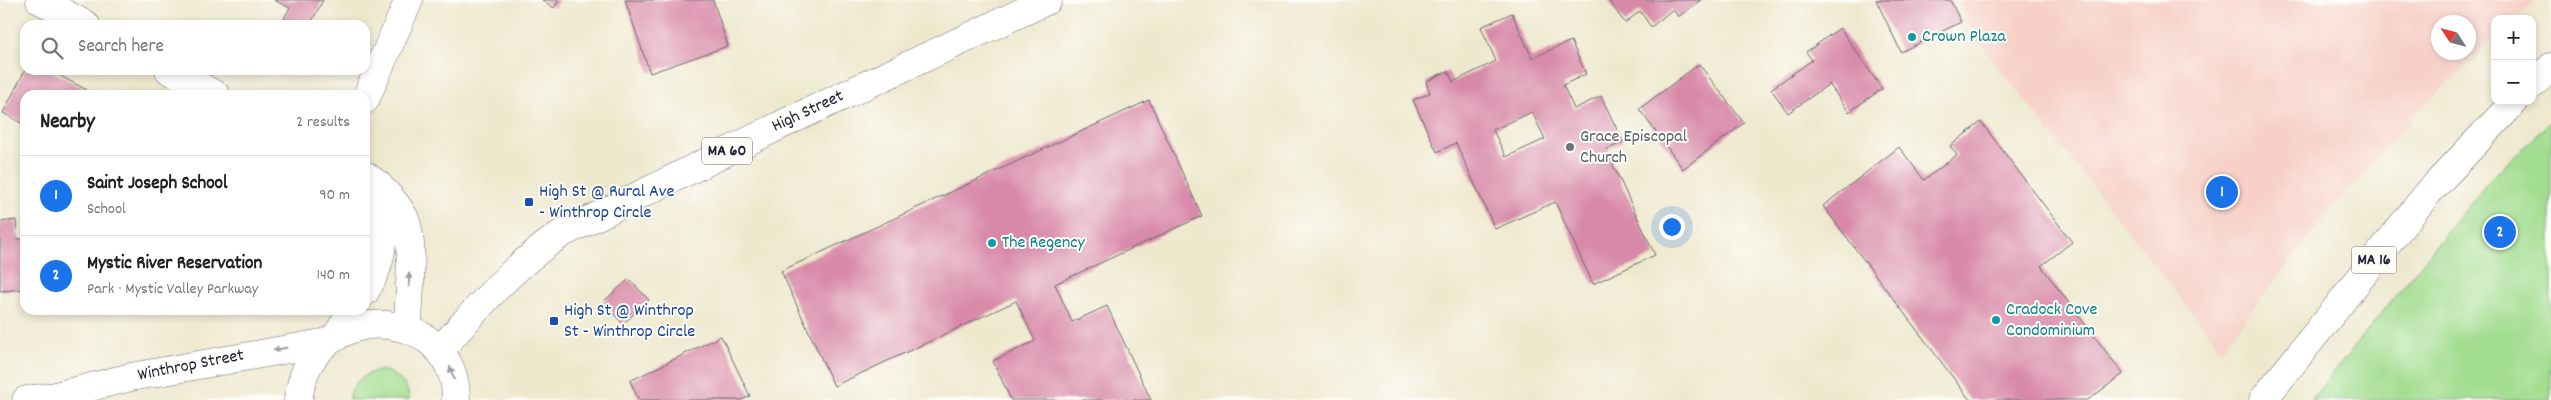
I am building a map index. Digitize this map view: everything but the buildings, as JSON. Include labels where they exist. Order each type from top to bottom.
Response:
[{"type":"main road","points":[[40,0],[77,20]]},
{"type":"main road","points":[[369,90],[409,0]]},
{"type":"main road","name":"High Street","points":[[440,350],[508,274],[532,253],[561,234],[787,122],[1048,0]]},
{"type":"main road","points":[[2536,81],[2551,67]]},
{"type":"main road","points":[[178,75],[207,90]]},
{"type":"main road","name":"MA 16","points":[[2263,400],[2428,193],[2511,105]]},
{"type":"main road","points":[[371,179],[405,218],[410,252],[408,328]]},
{"type":"main road","points":[[370,284],[376,274],[382,249],[383,218],[371,179]]},
{"type":"main road","points":[[298,400],[309,364],[332,340],[350,315]]},
{"type":"main road","points":[[332,340],[365,325],[408,328],[424,337],[440,350],[454,377],[456,400]]},
{"type":"main road","name":"Winthrop Street","points":[[26,400],[55,396],[131,377],[332,340]]},
{"type":"main road","name":"Winthrop Street","points":[[55,396],[96,400]]},
{"type":"shaded area","points":[[1958,0],[2537,0],[2518,15],[2491,15],[2491,40],[2476,55],[2476,15],[2431,15],[2431,60],[2471,60],[2422,108],[2327,214],[2221,350],[1974,34]]},
{"type":"green space","points":[[2551,121],[2551,400],[2311,400],[2488,182]]},
{"type":"green space","points":[[382,370],[401,380],[407,389],[409,400],[349,400],[353,388],[360,379],[370,373]]},
{"type":"place","name":"Crown Plaza","points":[[1912,37]]},
{"type":"place","name":"Grace Episcopal Church","points":[[1570,147]]},
{"type":"place","name":"Saint Joseph School","points":[[2222,192]]},
{"type":"place","name":"High St @ Rural Ave - Winthrop Circle","points":[[529,202]]},
{"type":"place","name":"Mystic River Reservation","points":[[2500,232]]},
{"type":"place","name":"The Regency","points":[[992,243]]},
{"type":"place","name":"Cradock Cove Condominium","points":[[1996,320]]},
{"type":"place","name":"High St @ Winthrop St - Winthrop Circle","points":[[554,321]]}]
